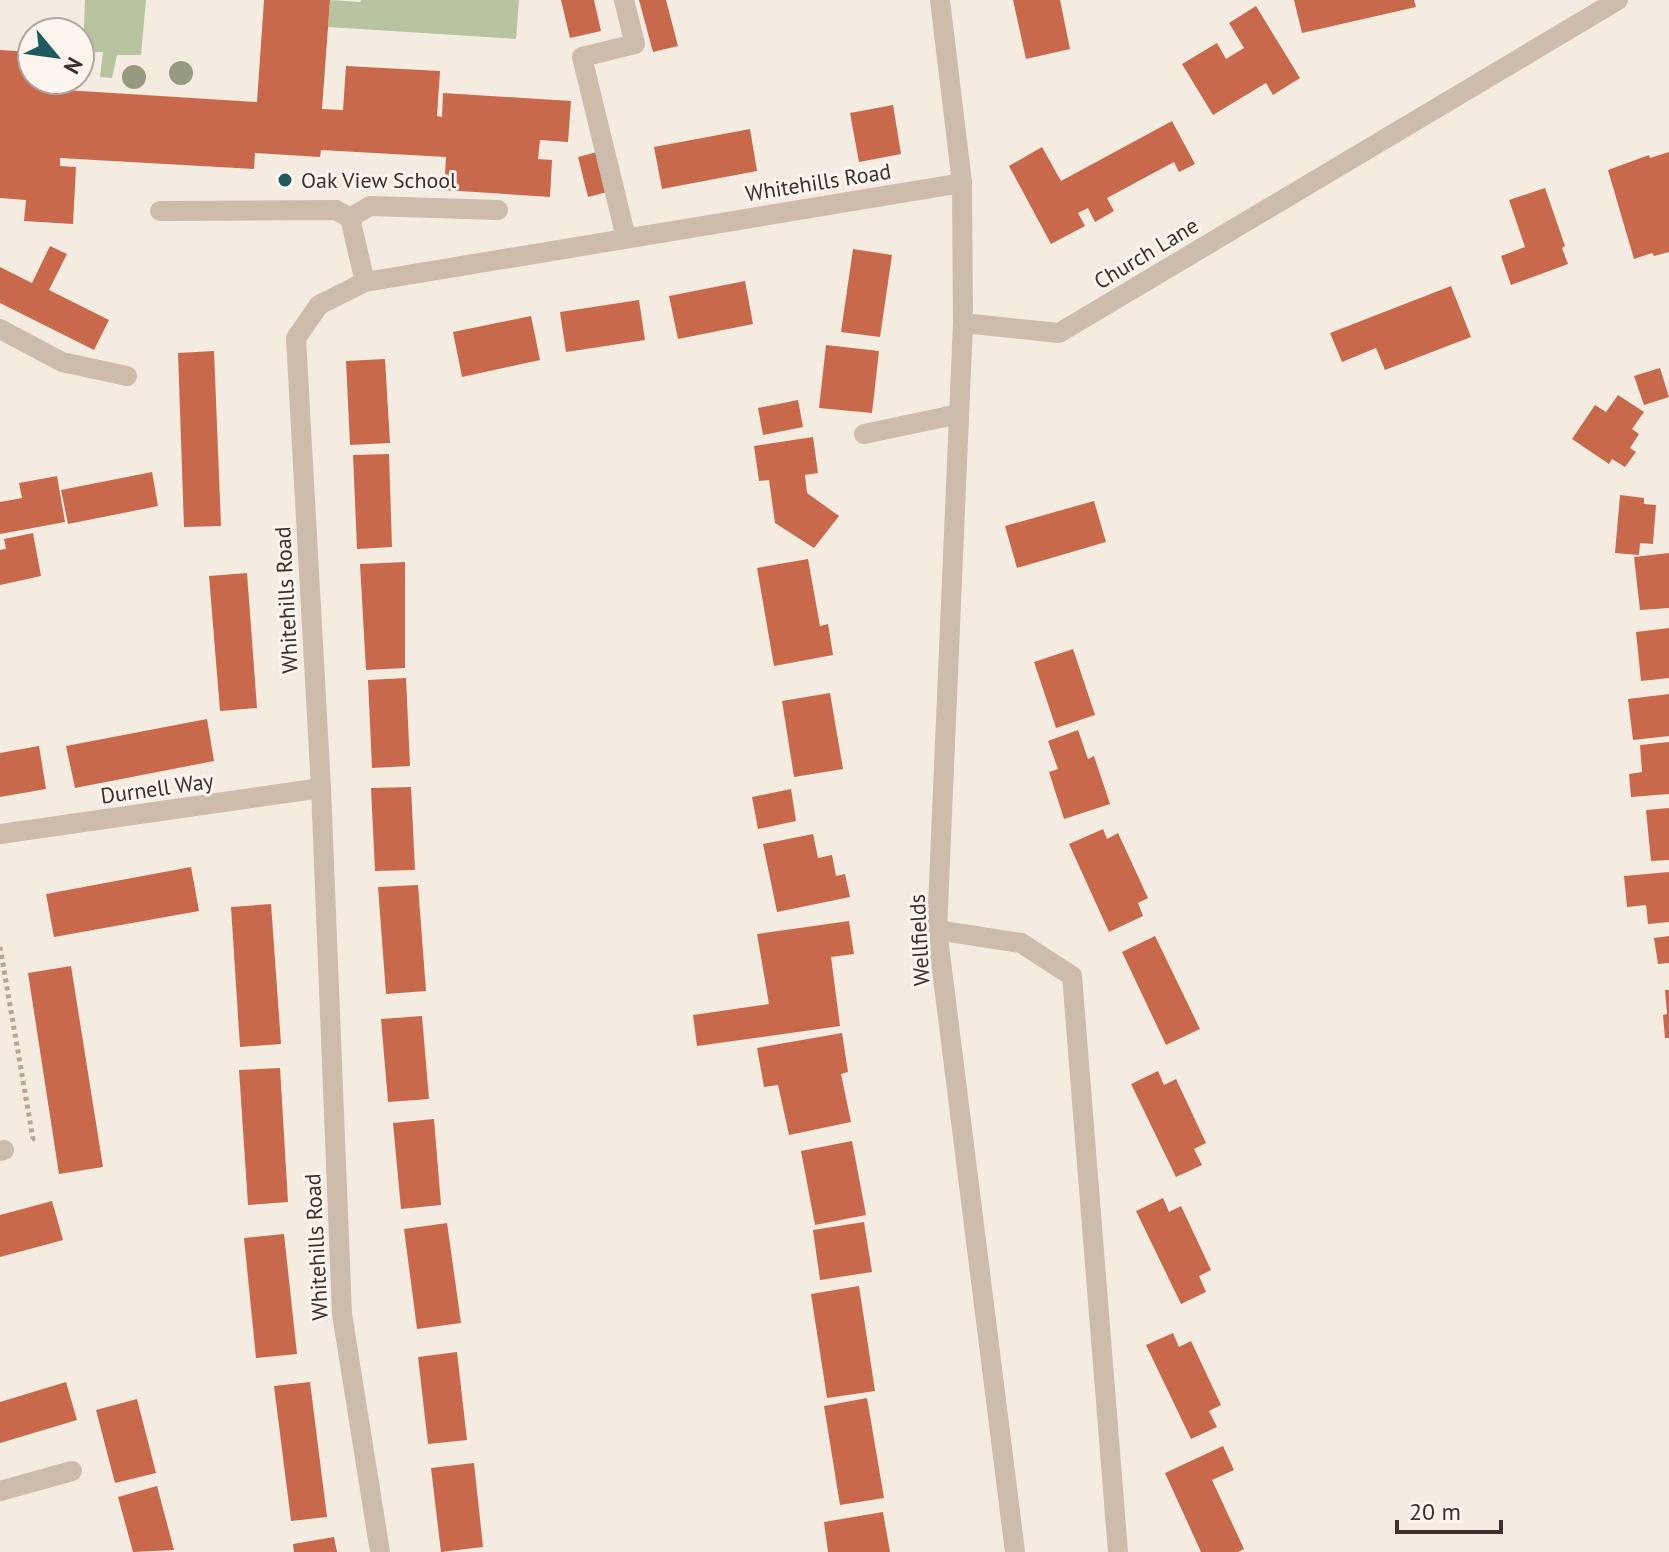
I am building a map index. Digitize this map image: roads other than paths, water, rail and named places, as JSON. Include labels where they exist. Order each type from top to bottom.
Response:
[{"type":"street","points":[[624,0],[635,44],[582,57],[626,238]]},
{"type":"street","points":[[940,0],[962,183],[963,323]]},
{"type":"street","name":"Church Lane","points":[[963,323],[1059,333],[1618,0]]},
{"type":"street","name":"Whitehills Road","points":[[380,1552],[342,1314],[321,788],[296,338],[319,305],[365,282],[962,183]]},
{"type":"street","points":[[350,218],[370,206],[498,210]]},
{"type":"street","points":[[160,211],[336,210],[350,218],[365,282]]},
{"type":"street","name":"Wellfields","points":[[963,323],[937,930],[1015,1552]]},
{"type":"street","points":[[0,329],[62,362],[127,376]]},
{"type":"street","points":[[864,434],[959,414]]},
{"type":"street","name":"Durnell Way","points":[[0,834],[321,788]]},
{"type":"street","points":[[937,930],[1021,943],[1072,976],[1118,1552]]},
{"type":"street","points":[[0,1491],[72,1471]]},
{"type":"place","name":"Oak View School","points":[[285,180]]}]
